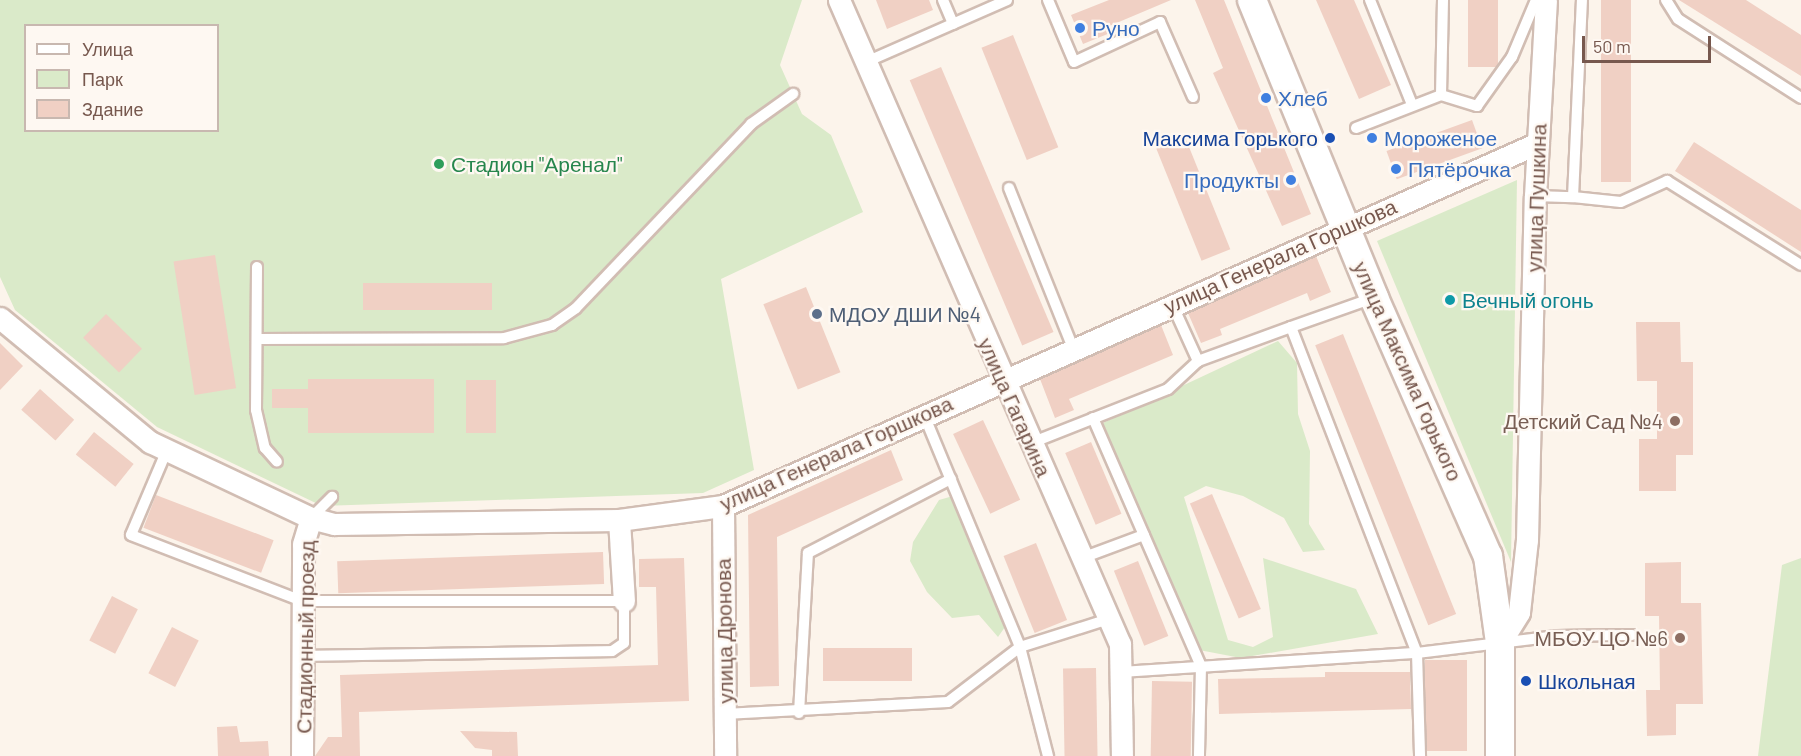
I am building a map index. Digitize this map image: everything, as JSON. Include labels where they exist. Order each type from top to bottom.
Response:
[{"type":"street","name":"улица Гагарина","points":[[839,0],[1002,379],[1120,644],[1122,756]]},
{"type":"street","name":"улица Максима Горького","points":[[1252,0],[1374,298],[1488,556],[1500,643],[1500,756]]},
{"type":"street","name":"улица Пушкина","points":[[1500,643],[1519,612],[1527,540],[1535,196],[1546,0]]},
{"type":"street","name":"улица Генерала Горшкова","points":[[0,318],[75,383],[167,450],[311,518],[334,524],[619,520],[723,506],[1002,379],[1538,143]]},
{"type":"street","name":"улица Дронова","points":[[723,506],[725,756]]},
{"type":"street","name":"Стадионный проезд","points":[[302,756],[303,544],[311,518]]},
{"type":"street","points":[[619,520],[624,601]]},
{"type":"lane","points":[[944,0],[953,24]]},
{"type":"lane","points":[[866,62],[1008,0]]},
{"type":"lane","points":[[1047,0],[1074,62],[1160,22],[1193,97]]},
{"type":"lane","points":[[1370,0],[1412,102]]},
{"type":"lane","points":[[1441,95],[1443,0]]},
{"type":"lane","points":[[1356,128],[1412,102],[1441,95],[1477,106],[1512,57],[1536,0]]},
{"type":"lane","points":[[1573,197],[1582,0]]},
{"type":"lane","points":[[1666,0],[1678,19],[1801,98]]},
{"type":"lane","points":[[258,339],[504,338],[552,325],[576,308],[751,124],[793,94]]},
{"type":"lane","points":[[1535,196],[1621,202],[1667,181],[1801,265]]},
{"type":"lane","points":[[1009,188],[1073,348]]},
{"type":"lane","points":[[257,267],[256,410],[265,448],[277,462]]},
{"type":"lane","points":[[1031,443],[1168,389],[1198,360],[1374,298]]},
{"type":"lane","points":[[1172,304],[1198,360]]},
{"type":"lane","points":[[1291,327],[1417,653],[1420,756]]},
{"type":"lane","points":[[924,414],[1020,647],[1048,756]]},
{"type":"lane","points":[[1093,418],[1201,666],[1199,756]]},
{"type":"lane","points":[[167,450],[131,535],[302,601],[624,601],[624,643],[612,651],[303,656]]},
{"type":"lane","points":[[799,713],[808,553],[951,479]]},
{"type":"lane","points":[[311,518],[332,497]]},
{"type":"lane","points":[[1082,558],[1144,535]]},
{"type":"lane","points":[[725,714],[799,713],[868,703],[948,702],[1020,647],[1109,619]]},
{"type":"lane","points":[[1120,672],[1417,653],[1500,643],[1632,635]]},
{"type":"green space","points":[[0,0],[802,0],[780,65],[802,114],[831,135],[863,212],[721,279],[754,470],[703,493],[322,506],[157,427],[15,310],[0,277]]},
{"type":"green space","points":[[1517,180],[1511,562],[1377,241]]},
{"type":"green space","points":[[1278,341],[1297,363],[1298,414],[1310,451],[1309,524],[1325,550],[1303,552],[1284,518],[1243,496],[1206,486],[1184,497],[1228,640],[1253,647],[1273,637],[1263,558],[1356,589],[1378,634],[1241,658],[1199,650],[1103,423]]},
{"type":"green space","points":[[953,496],[1005,627],[998,637],[979,615],[952,618],[927,592],[910,561],[913,542],[939,500]]},
{"type":"green space","points":[[1801,558],[1801,756],[1758,756],[1782,565]]},
{"type":"building","points":[[876,0],[929,0],[933,10],[887,29]]},
{"type":"building","points":[[1109,0],[1171,0],[1107,27],[1110,33],[1083,44],[1071,15]]},
{"type":"building","points":[[1195,0],[1224,0],[1311,214],[1282,226],[1213,73],[1223,68]]},
{"type":"building","points":[[1316,0],[1354,0],[1391,85],[1359,99]]},
{"type":"building","points":[[1468,0],[1498,0],[1498,67],[1468,67]]},
{"type":"building","points":[[1601,0],[1631,0],[1631,182],[1601,182]]},
{"type":"building","points":[[1679,0],[1746,0],[1801,35],[1801,76]]},
{"type":"building","points":[[1013,35],[1058,147],[1027,160],[981,48]]},
{"type":"building","points":[[941,67],[1054,332],[1022,345],[910,80]]},
{"type":"building","points":[[1472,120],[1482,148],[1397,179],[1386,151]]},
{"type":"building","points":[[1185,137],[1230,249],[1202,261],[1156,149]]},
{"type":"building","points":[[1694,142],[1801,210],[1801,252],[1675,171]]},
{"type":"building","points":[[215,255],[236,388],[195,395],[174,262]]},
{"type":"building","points":[[1316,256],[1331,292],[1310,301],[1307,293],[1220,329],[1222,335],[1201,343],[1188,313]]},
{"type":"building","points":[[363,283],[492,283],[492,310],[363,310]]},
{"type":"building","points":[[806,287],[840,372],[798,390],[763,304]]},
{"type":"building","points":[[106,314],[142,349],[119,372],[83,338]]},
{"type":"building","name":"Детский Сад №4","points":[[1636,322],[1680,322],[1681,362],[1693,362],[1693,455],[1676,455],[1676,491],[1639,491],[1639,439],[1657,439],[1657,381],[1637,381]]},
{"type":"building","points":[[1161,325],[1173,355],[1069,399],[1074,410],[1055,418],[1040,379]]},
{"type":"building","points":[[1343,334],[1456,614],[1428,625],[1315,345]]},
{"type":"building","points":[[0,343],[23,366],[0,390]]},
{"type":"building","points":[[308,379],[434,379],[434,433],[308,433],[308,408],[272,408],[272,389],[308,389]]},
{"type":"building","points":[[466,380],[496,380],[496,433],[466,433]]},
{"type":"building","points":[[40,389],[74,420],[55,441],[21,410]]},
{"type":"building","points":[[983,420],[1020,500],[990,514],[953,434]]},
{"type":"building","points":[[94,432],[134,464],[115,487],[76,455]]},
{"type":"building","points":[[1091,442],[1121,514],[1096,525],[1065,453]]},
{"type":"building","points":[[891,450],[903,480],[777,537],[779,686],[750,687],[748,515]]},
{"type":"building","points":[[1212,494],[1261,609],[1239,618],[1190,503]]},
{"type":"building","points":[[156,495],[274,540],[261,573],[143,528]]},
{"type":"building","points":[[1036,543],[1067,620],[1035,633],[1004,556]]},
{"type":"building","points":[[603,552],[604,584],[338,593],[337,561]]},
{"type":"building","points":[[684,558],[689,701],[359,712],[360,756],[315,756],[328,737],[342,737],[340,675],[658,665],[656,587],[639,587],[639,559]]},
{"type":"building","points":[[1138,561],[1168,636],[1144,646],[1114,571]]},
{"type":"building","name":"МБОУ ЦО №6","points":[[1681,562],[1681,603],[1701,603],[1703,704],[1676,704],[1676,735],[1647,736],[1646,690],[1660,690],[1659,616],[1645,616],[1645,563]]},
{"type":"building","points":[[112,596],[138,609],[115,654],[89,641]]},
{"type":"building","points":[[172,627],[199,641],[175,687],[148,673]]},
{"type":"building","points":[[823,648],[912,648],[912,681],[823,681]]},
{"type":"building","points":[[1425,660],[1467,660],[1467,751],[1425,751]]},
{"type":"building","points":[[1096,668],[1098,756],[1065,756],[1063,669]]},
{"type":"building","points":[[1325,672],[1410,672],[1411,709],[1219,714],[1218,679],[1325,677]]},
{"type":"building","points":[[1152,681],[1192,682],[1191,756],[1151,756]]},
{"type":"building","points":[[237,726],[240,742],[268,741],[269,756],[218,756],[217,727]]},
{"type":"building","points":[[460,731],[517,732],[518,756],[492,756],[492,750],[475,748]]},
{"type":"place","name":"Руно","points":[[1080,28]]},
{"type":"place","name":"Хлеб","points":[[1266,98]]},
{"type":"place","name":"Максима Горького","points":[[1330,138]]},
{"type":"place","name":"Мороженое","points":[[1372,138]]},
{"type":"place","name":"Стадион \"Аренал\"","points":[[439,164]]},
{"type":"place","name":"Пятёрочка","points":[[1396,169]]},
{"type":"place","name":"Продукты","points":[[1291,180]]},
{"type":"place","name":"Вечный огонь","points":[[1450,300]]},
{"type":"place","name":"МДОУ ДШИ №4","points":[[817,314]]},
{"type":"place","name":"Детский Сад №4","points":[[1675,421]]},
{"type":"place","name":"МБОУ ЦО №6","points":[[1680,638]]},
{"type":"place","name":"Школьная","points":[[1526,681]]}]
